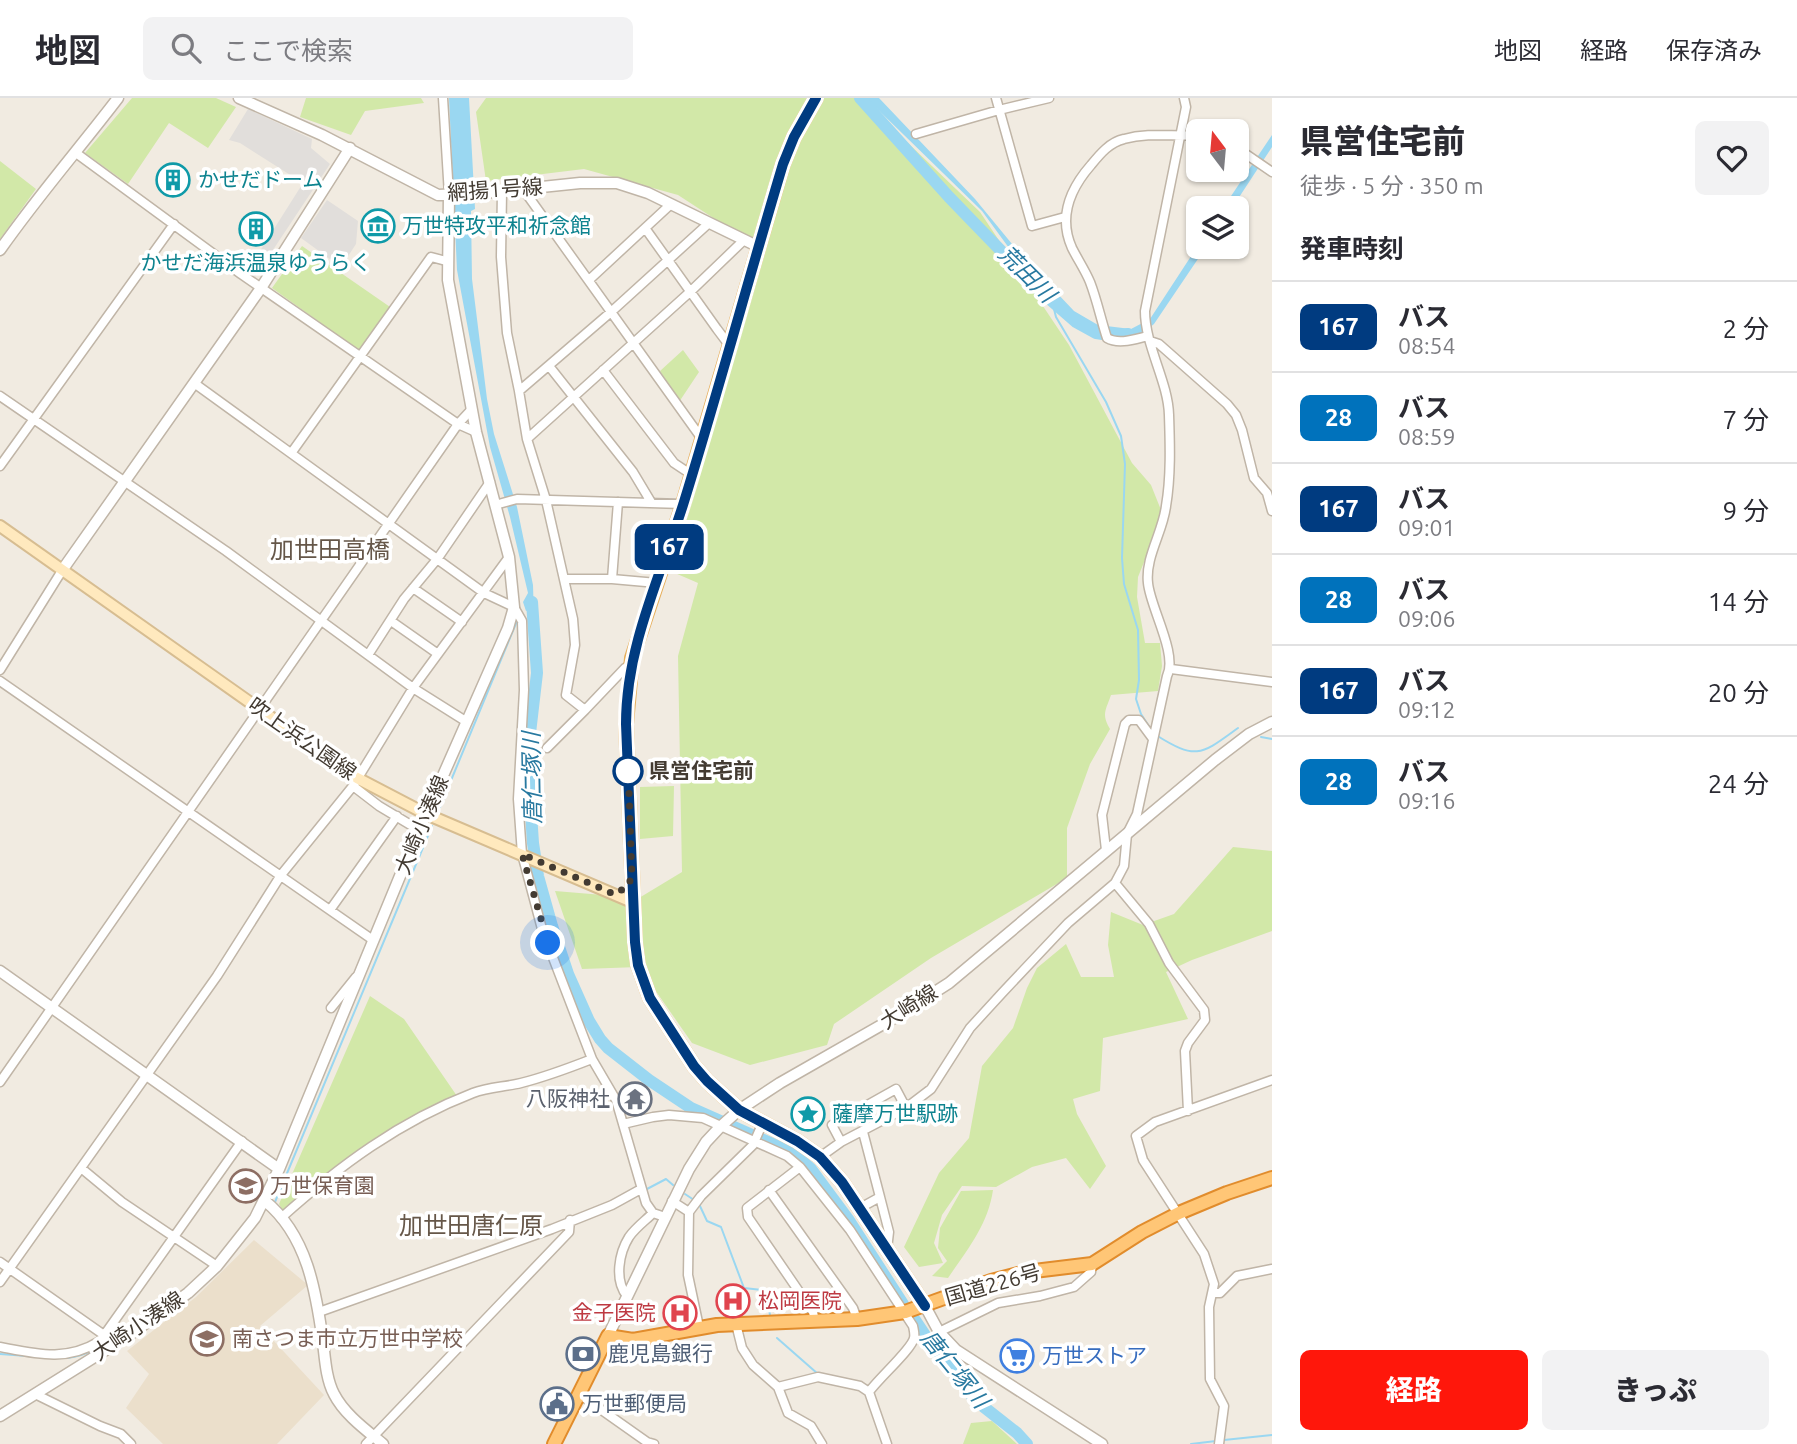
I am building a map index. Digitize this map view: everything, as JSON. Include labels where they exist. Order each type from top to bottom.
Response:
[{"type":"highway","name":"国道226号","points":[[608,1336],[633,1340],[699,1327],[857,1319],[905,1312],[979,1285],[1027,1272],[1092,1264],[1142,1232],[1179,1213],[1272,1178]]},
{"type":"highway","points":[[554,1444],[608,1336]]},
{"type":"main road","points":[[816,98],[794,137],[692,475],[631,664],[626,724],[632,902],[638,965],[650,998],[694,1066],[715,1090],[727,1120],[820,1157],[842,1182],[925,1306]]},
{"type":"main road","name":"吹上浜公園線","points":[[0,526],[260,710],[355,782],[632,902]]},
{"type":"main road","points":[[614,894],[625,888],[632,878]]},
{"type":"street","points":[[0,250],[40,194],[118,98]]},
{"type":"street","name":"網揚1号線","points":[[239,98],[350,148],[438,195],[617,183],[636,188],[759,247]]},
{"type":"street","name":"大崎小湊線","points":[[0,1416],[173,1306],[217,1266],[255,1218],[265,1201],[419,830],[508,628],[514,607],[509,557],[499,504],[490,482],[471,410],[446,261],[449,195],[443,98]]},
{"type":"street","points":[[996,98],[1032,226],[1065,217]]},
{"type":"street","points":[[916,135],[1049,98]]},
{"type":"street","points":[[820,1157],[841,1142],[906,1108],[931,1089],[970,1028],[1068,923],[1115,883],[1124,866],[1127,834],[1137,814],[1171,669],[1165,637],[1147,582],[1148,568],[1167,505],[1169,411],[1145,318],[1186,107],[1184,98]]},
{"type":"street","points":[[1186,136],[1171,133],[1146,135],[1114,143],[1080,178],[1068,201],[1065,217],[1070,242],[1091,284],[1107,338],[1110,341],[1122,341],[1149,337],[1227,404],[1236,415],[1248,447],[1254,478],[1267,493],[1272,511]]},
{"type":"street","points":[[0,670],[63,569],[261,288],[350,148]]},
{"type":"street","points":[[76,153],[261,288],[458,424],[476,432]]},
{"type":"street","points":[[1250,157],[1272,172]]},
{"type":"street","points":[[523,189],[702,439]]},
{"type":"street","points":[[502,191],[502,270],[507,333],[527,439],[547,500],[546,506],[573,619],[575,645],[566,695],[585,710]]},
{"type":"street","points":[[589,280],[671,204]]},
{"type":"street","points":[[519,391],[709,223]]},
{"type":"street","points":[[0,466],[174,224]]},
{"type":"street","points":[[645,228],[716,329],[726,341],[732,342]]},
{"type":"street","points":[[527,439],[744,240]]},
{"type":"street","points":[[292,452],[431,257],[446,261]]},
{"type":"street","points":[[549,366],[633,472],[651,502]]},
{"type":"street","points":[[603,370],[674,463],[692,475]]},
{"type":"street","points":[[194,383],[484,593],[514,607],[522,621],[524,690],[518,799],[525,855],[542,929],[592,1059],[615,1100],[646,1203],[653,1213],[665,1217]]},
{"type":"street","points":[[0,396],[226,551],[413,688],[467,722]]},
{"type":"street","points":[[0,1082],[458,424],[471,410]]},
{"type":"street","points":[[368,655],[490,482]]},
{"type":"street","points":[[499,504],[517,499],[683,504]]},
{"type":"street","points":[[612,579],[618,502]]},
{"type":"street","points":[[0,1282],[217,976],[281,874],[355,782],[413,688],[509,557]]},
{"type":"street","points":[[564,579],[657,583]]},
{"type":"street","points":[[413,588],[462,622]]},
{"type":"street","points":[[391,621],[438,654]]},
{"type":"street","points":[[547,748],[631,664]]},
{"type":"street","points":[[1171,669],[1272,682]]},
{"type":"street","points":[[0,681],[373,940]]},
{"type":"street","points":[[1106,850],[1102,815],[1125,723],[1139,720],[1153,739]]},
{"type":"street","name":"大崎線","points":[[608,1336],[698,1152],[727,1120],[780,1083],[941,988],[1215,760],[1249,734],[1272,722]]},
{"type":"street","points":[[355,782],[379,806],[419,830]]},
{"type":"street","points":[[330,910],[397,816]]},
{"type":"street","points":[[1115,883],[1149,924],[1169,963],[1203,1010],[1205,1020],[1185,1051],[1188,1111]]},
{"type":"street","points":[[0,971],[279,1168]]},
{"type":"street","points":[[331,1008],[360,972]]},
{"type":"street","points":[[281,1218],[350,1160],[433,1111],[476,1091],[521,1083],[592,1059]]},
{"type":"street","points":[[1219,1444],[1224,1406],[1210,1379],[1209,1307],[1214,1284],[1204,1254],[1143,1160],[1136,1136],[1155,1122],[1272,1080]]},
{"type":"street","points":[[841,1142],[832,1125],[896,1089],[906,1108]]},
{"type":"street","points":[[623,1124],[669,1115],[727,1120],[758,1134],[800,1167],[850,1230],[913,1326],[914,1339],[878,1378],[869,1392]]},
{"type":"street","points":[[863,1132],[888,1232],[887,1250]]},
{"type":"street","points":[[699,1327],[688,1275],[689,1212],[758,1134]]},
{"type":"street","points":[[0,1347],[70,1355],[83,1352],[100,1341],[242,1141]]},
{"type":"street","points":[[800,1167],[747,1208],[748,1217],[813,1312],[815,1321]]},
{"type":"street","points":[[81,1168],[122,1202],[217,1266]]},
{"type":"street","points":[[319,1312],[552,1229],[612,1205],[641,1189]]},
{"type":"street","points":[[769,1190],[853,1308],[857,1319]]},
{"type":"street","points":[[860,1208],[880,1197]]},
{"type":"street","points":[[265,1201],[276,1210],[309,1266],[331,1389],[335,1398],[370,1440],[383,1444]]},
{"type":"street","points":[[672,1201],[689,1212]]},
{"type":"street","points":[[627,1296],[621,1289],[619,1271],[624,1247],[631,1234],[653,1213]]},
{"type":"street","points":[[370,1440],[569,1233],[570,1220]]},
{"type":"street","points":[[0,1262],[104,1335],[128,1336]]},
{"type":"street","points":[[939,1332],[998,1303],[1074,1287],[1091,1272],[1092,1264]]},
{"type":"street","points":[[1214,1293],[1220,1293],[1237,1276],[1272,1269]]},
{"type":"street","points":[[925,1306],[939,1332],[956,1350],[1102,1444]]},
{"type":"street","points":[[736,1324],[743,1348],[753,1365],[778,1387],[788,1413],[811,1426],[822,1444]]},
{"type":"street","points":[[778,1387],[818,1377],[860,1386],[869,1392],[887,1444]]},
{"type":"street","points":[[35,1394],[121,1434],[131,1444]]},
{"type":"street","points":[[579,1394],[647,1442],[654,1444]]},
{"type":"shaded area","points":[[248,109],[312,139],[311,148],[330,164],[255,277],[248,270],[303,183],[240,143],[229,140]]},
{"type":"shaded area","points":[[327,200],[358,221],[356,244],[341,267],[301,238]]},
{"type":"shaded area","name":"南さつま市立万世中学校","points":[[254,1240],[308,1285],[260,1326],[324,1395],[277,1444],[163,1444],[126,1408],[149,1374],[127,1351],[196,1297]]},
{"type":"green space","points":[[132,98],[216,98],[236,107],[208,148],[169,123],[128,184],[85,153]]},
{"type":"green space","points":[[306,98],[421,98],[424,103],[365,111],[351,135],[300,117]]},
{"type":"green space","points":[[486,98],[861,98],[980,212],[1069,345],[1132,463],[1151,485],[1163,515],[1138,577],[1137,597],[1145,643],[1160,643],[1162,666],[1158,691],[1111,695],[1105,716],[1110,729],[1090,764],[1067,828],[1067,878],[931,958],[834,1024],[827,1045],[750,1065],[692,1043],[639,967],[582,969],[555,891],[639,898],[682,872],[678,656],[698,583],[668,570],[758,247],[678,195],[584,169],[486,181],[476,112]]},
{"type":"green space","points":[[0,161],[36,189],[0,239]]},
{"type":"green space","points":[[302,246],[393,309],[361,352],[272,288]]},
{"type":"green space","points":[[683,350],[699,372],[679,402],[660,371]]},
{"type":"green space","points":[[674,786],[673,836],[640,839],[640,787]]},
{"type":"green space","points":[[1233,847],[1272,851],[1272,931],[1166,972],[1188,1019],[1103,1038],[1100,1091],[1073,1099],[1077,1114],[1106,1166],[1090,1189],[1066,1158],[1032,1167],[996,1187],[962,1186],[942,1215],[934,1243],[943,1263],[919,1267],[904,1247],[939,1173],[969,1138],[982,1066],[1013,1028],[1037,968],[1066,944],[1081,977],[1114,977],[1108,945],[1111,912],[1143,925],[1174,914]]},
{"type":"green space","points":[[370,996],[404,1019],[457,1096],[386,1132],[283,1211],[279,1204]]},
{"type":"green space","points":[[993,1190],[982,1226],[948,1278],[932,1276],[947,1261],[938,1248],[940,1228],[961,1191]]},
{"type":"green space","points":[[992,1421],[1017,1444],[963,1444],[971,1423]]},
{"type":"water","points":[[449,98],[469,98],[475,209],[471,211],[472,279],[487,399],[494,434],[517,507],[533,585],[534,619],[529,610],[526,611],[523,602],[528,593],[490,447],[457,270]]},
{"type":"water","points":[[866,98],[879,98],[975,199],[1021,255],[1074,311],[1098,325],[1131,329],[1150,319],[1189,259],[1198,259],[1154,324],[1143,333],[1117,337],[1096,331],[1069,313],[1017,259],[982,211]]},
{"type":"water","points":[[1272,135],[1272,147],[1250,181],[1250,168]]},
{"type":"water","points":[[1240,182],[1249,182],[1240,196],[1231,196]]},
{"type":"waterway","name":"荒田川","points":[[860,98],[949,197],[1037,288],[1076,322],[1096,333],[1116,336],[1128,334]]},
{"type":"waterway","points":[[1052,301],[1056,317],[1106,402],[1121,436],[1125,464],[1122,558],[1124,584],[1138,630],[1139,680],[1136,699],[1141,714],[1152,731]]},
{"type":"waterway","name":"唐仁塚川","points":[[532,602],[537,673],[530,733],[529,784],[533,843],[538,876],[552,926],[568,974],[589,1021],[608,1048],[649,1080],[691,1108],[793,1153],[811,1169],[848,1219],[903,1304]]},
{"type":"waterway","points":[[440,807],[517,621]]},
{"type":"waterway","points":[[1156,735],[1181,749],[1199,751],[1216,744],[1238,728]]},
{"type":"waterway","points":[[1261,737],[1272,739]]},
{"type":"waterway","points":[[275,1202],[432,826]]},
{"type":"waterway","points":[[647,1189],[666,1179],[673,1185]]},
{"type":"waterway","points":[[685,1194],[694,1200]]},
{"type":"waterway","points":[[699,1204],[707,1221],[721,1227],[744,1288],[766,1292],[770,1315]]},
{"type":"waterway","name":"唐仁塚川","points":[[915,1320],[975,1400],[1027,1444]]},
{"type":"waterway","points":[[777,1338],[818,1374]]},
{"type":"waterway","points":[[60,1358],[86,1353],[110,1340]]},
{"type":"waterway","points":[[0,1354],[27,1356]]},
{"type":"waterway","points":[[1224,1440],[1272,1435]]},
{"type":"waterway","points":[[1191,1444],[1216,1441]]},
{"type":"bus line","name":"167","points":[[816,98],[806,113],[783,164],[683,504],[632,658],[626,724],[635,942],[645,988],[659,1015],[694,1066],[739,1110],[797,1141],[820,1157],[842,1182],[925,1306]]},
{"type":"place","name":"かせだドーム","points":[[173,180]]},
{"type":"place","name":"万世特攻平和祈念館","points":[[378,226]]},
{"type":"place","name":"かせだ海浜温泉ゆうらく","points":[[256,229]]},
{"type":"place","name":"県営住宅前","points":[[628,771]]},
{"type":"place","name":"八阪神社","points":[[635,1099]]},
{"type":"place","name":"薩摩万世駅跡","points":[[808,1114]]},
{"type":"place","name":"万世保育園","points":[[246,1186]]},
{"type":"place","name":"松岡医院","points":[[733,1301]]},
{"type":"place","name":"金子医院","points":[[680,1313]]},
{"type":"place","name":"南さつま市立万世中学校","points":[[207,1339]]},
{"type":"place","name":"鹿児島銀行","points":[[583,1354]]},
{"type":"place","name":"万世ストア","points":[[1017,1356]]},
{"type":"place","name":"万世郵便局","points":[[557,1404]]},
{"type":"district","name":"加世田高橋","points":[[330,550]]},
{"type":"district","name":"加世田唐仁原","points":[[471,1226]]},
{"type":"route","points":[[548,943],[522,854],[614,894],[625,888],[632,878],[628,763],[628,771]]}]
